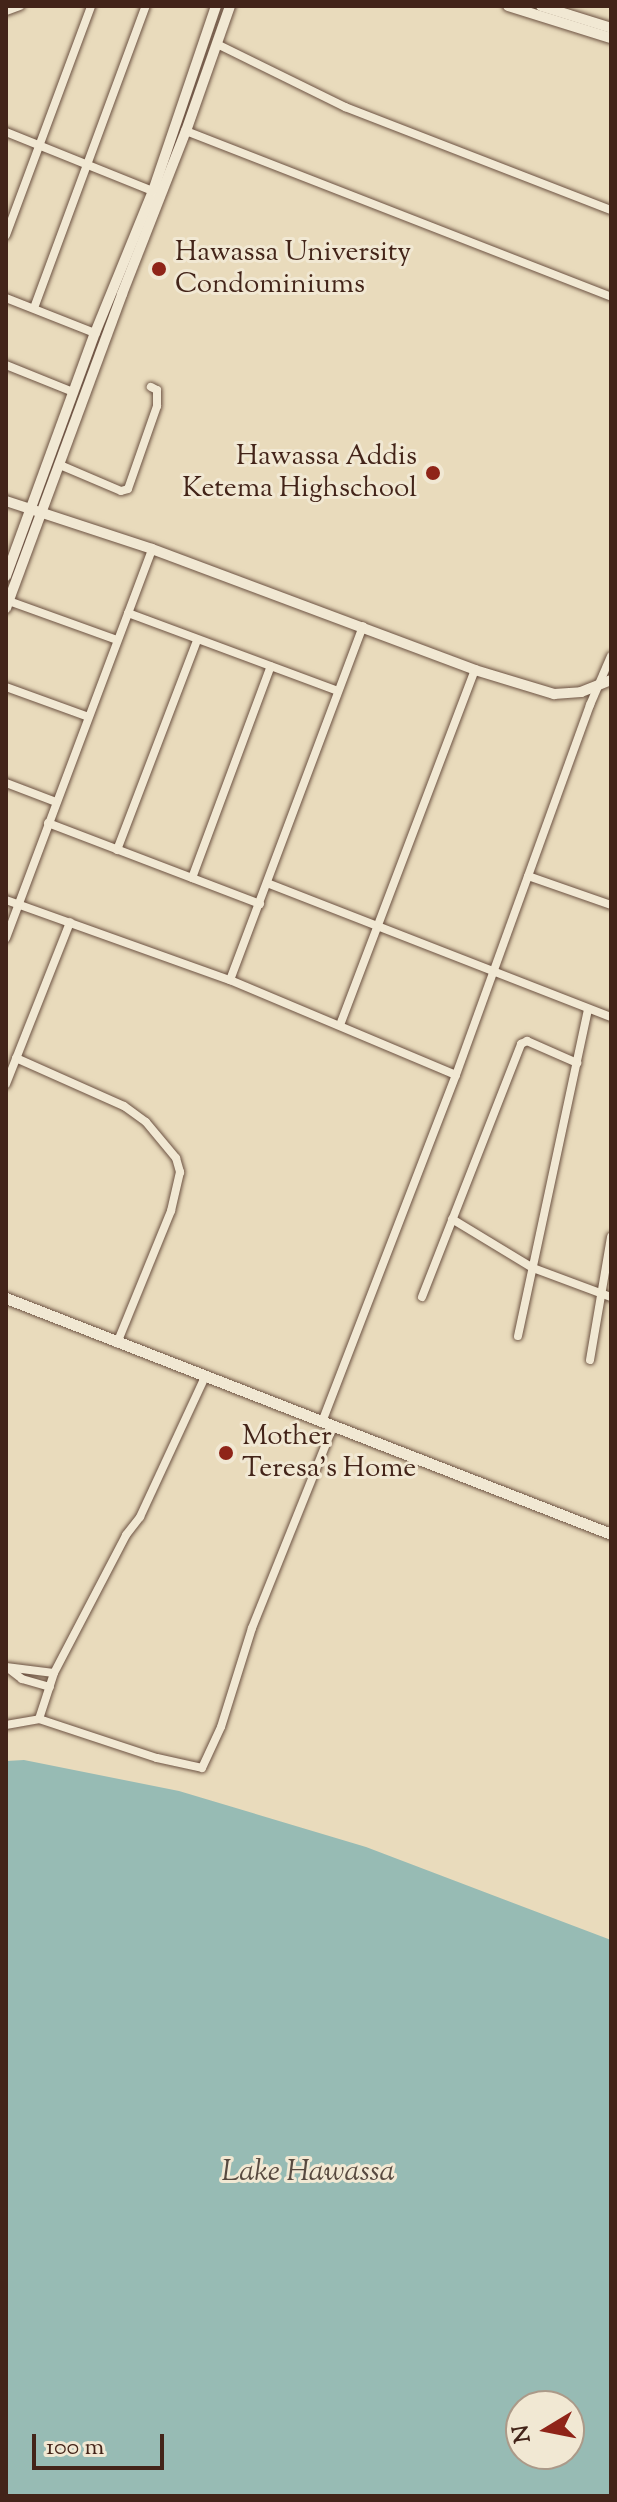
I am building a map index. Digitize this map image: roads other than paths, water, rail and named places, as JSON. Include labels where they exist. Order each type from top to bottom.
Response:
[{"type":"main road","points":[[6,1298],[611,1534]]},
{"type":"street","points":[[6,11],[20,6]]},
{"type":"street","points":[[6,235],[91,6]]},
{"type":"street","points":[[34,308],[89,168],[146,6]]},
{"type":"street","points":[[117,640],[7,603],[73,392],[153,191],[216,6]]},
{"type":"street","points":[[6,576],[60,465],[230,6]]},
{"type":"street","points":[[508,6],[611,38]]},
{"type":"street","points":[[541,6],[611,28]]},
{"type":"street","points":[[217,44],[345,107],[611,210]]},
{"type":"street","points":[[186,131],[611,297]]},
{"type":"street","points":[[6,132],[89,168],[153,191]]},
{"type":"street","points":[[6,298],[95,333]]},
{"type":"street","points":[[6,365],[73,392]]},
{"type":"street","points":[[60,465],[121,491],[128,489],[157,406],[157,390],[151,387]]},
{"type":"street","points":[[6,501],[152,549],[475,670],[554,694],[581,692],[607,680]]},
{"type":"street","points":[[6,938],[86,716],[152,549]]},
{"type":"street","points":[[128,613],[338,691]]},
{"type":"street","points":[[230,980],[363,626]]},
{"type":"street","points":[[117,850],[197,640]]},
{"type":"street","points":[[6,1725],[39,1719],[157,1758],[202,1768],[221,1727],[252,1628],[590,705],[607,680],[611,656]]},
{"type":"street","points":[[192,878],[271,666]]},
{"type":"street","points":[[340,1025],[376,923],[475,670]]},
{"type":"street","points":[[6,687],[86,716]]},
{"type":"street","points":[[6,783],[56,802]]},
{"type":"street","points":[[48,823],[260,904]]},
{"type":"street","points":[[528,876],[611,905]]},
{"type":"street","points":[[267,883],[611,1017]]},
{"type":"street","points":[[6,900],[230,980],[456,1075]]},
{"type":"street","points":[[6,1084],[70,922]]},
{"type":"street","points":[[518,1336],[588,1009]]},
{"type":"street","points":[[422,1297],[521,1044],[527,1041],[577,1063]]},
{"type":"street","points":[[16,1058],[124,1106],[146,1122],[176,1158],[180,1172],[171,1211],[117,1343]]},
{"type":"street","points":[[452,1219],[533,1268],[611,1297]]},
{"type":"street","points":[[590,1360],[611,1237]]},
{"type":"street","points":[[39,1719],[54,1673],[126,1535],[140,1517],[205,1377]]},
{"type":"street","points":[[7,1667],[54,1673]]},
{"type":"street","points":[[7,1667],[22,1679],[50,1687]]},
{"type":"water","name":"Lake Hawassa","points":[[24,1760],[179,1791],[366,1847],[611,1940],[611,2496],[6,2496],[6,1761]]},
{"type":"place","name":"Hawassa University Condominiums","points":[[159,269]]},
{"type":"place","name":"Hawassa Addis Ketema Highschool","points":[[433,473]]},
{"type":"place","name":"Mother Teresa's Home","points":[[226,1453]]}]
